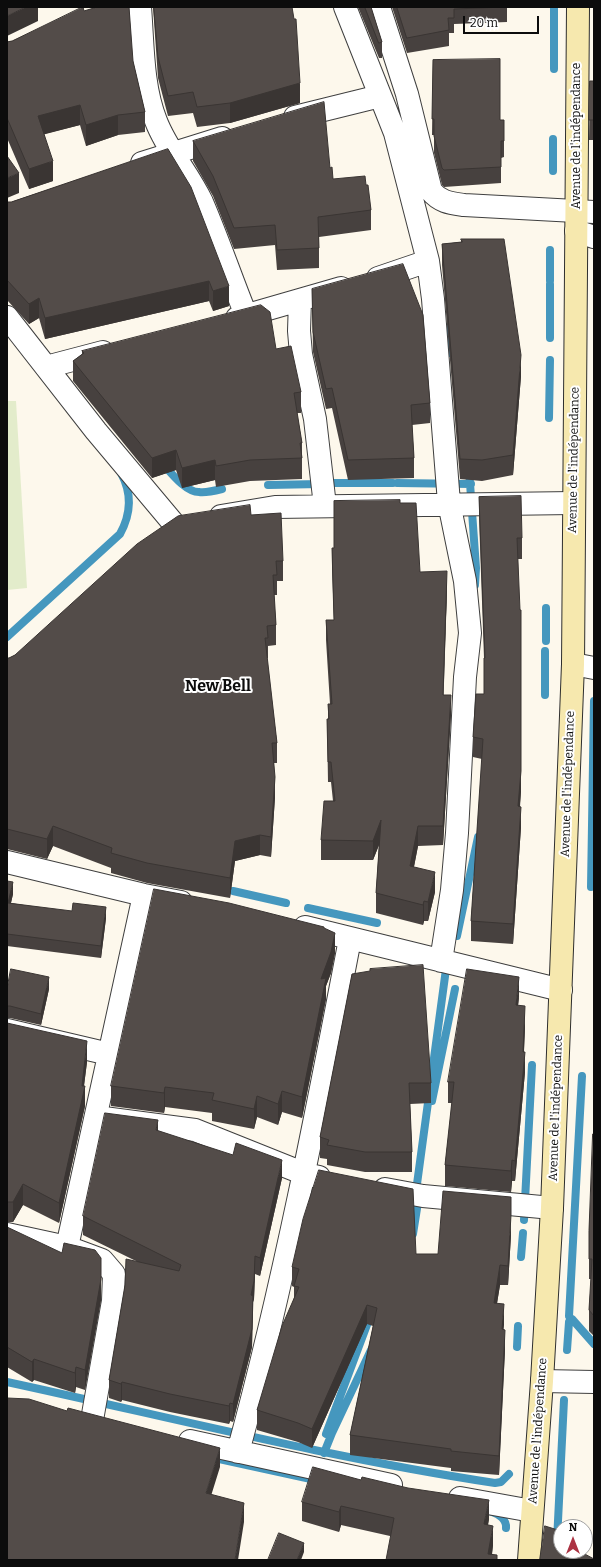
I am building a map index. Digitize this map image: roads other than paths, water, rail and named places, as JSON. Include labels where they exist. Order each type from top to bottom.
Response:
[{"type":"main road","name":"Avenue de l'indépendance","points":[[529,1560],[542,1381],[552,1208],[573,664],[573,503],[585,223],[578,7]]},
{"type":"street","points":[[140,7],[150,102],[156,121],[172,153],[180,162],[201,202],[246,316]]},
{"type":"street","points":[[345,7],[395,134],[428,261],[433,299],[449,503],[465,581],[470,633],[465,676],[457,833],[441,961]]},
{"type":"street","points":[[379,7],[407,94],[431,190],[437,198],[449,203],[585,223]]},
{"type":"street","points":[[277,122],[380,96]]},
{"type":"street","points":[[127,169],[172,153],[239,133]]},
{"type":"street","points":[[215,323],[246,316],[406,270],[428,261]]},
{"type":"street","points":[[300,300],[299,331],[301,354],[315,419],[325,506]]},
{"type":"street","points":[[7,317],[138,482],[174,524]]},
{"type":"street","points":[[46,367],[123,347]]},
{"type":"street","points":[[154,537],[174,524],[275,507],[449,503],[573,503]]},
{"type":"street","points":[[573,664],[594,668]]},
{"type":"street","points":[[7,862],[144,895],[204,906]]},
{"type":"street","points":[[67,1247],[144,895]]},
{"type":"street","points":[[286,923],[561,990]]},
{"type":"street","points":[[238,1452],[271,1324],[305,1174],[350,939]]},
{"type":"street","points":[[7,1030],[109,1054]]},
{"type":"street","points":[[96,1117],[195,1130],[305,1174],[342,1181]]},
{"type":"street","points":[[364,1185],[423,1196],[552,1208]]},
{"type":"street","points":[[7,1234],[67,1247],[102,1260],[114,1274],[113,1301],[92,1420]]},
{"type":"street","points":[[542,1381],[594,1382]]},
{"type":"street","points":[[69,1415],[115,1425]]},
{"type":"street","points":[[169,1437],[414,1490]]},
{"type":"street","points":[[443,1495],[532,1511]]},
{"type":"waterway","points":[[554,7],[554,69]]},
{"type":"waterway","points":[[553,139],[553,171]]},
{"type":"waterway","points":[[550,250],[550,281]]},
{"type":"waterway","points":[[550,284],[550,338]]},
{"type":"waterway","points":[[445,327],[451,353]]},
{"type":"waterway","points":[[549,418],[550,360]]},
{"type":"waterway","points":[[164,465],[184,486],[189,489],[202,492],[222,489]]},
{"type":"waterway","points":[[469,469],[476,568],[475,585]]},
{"type":"waterway","points":[[7,637],[120,534],[124,526],[129,504],[127,488],[121,473]]},
{"type":"waterway","points":[[334,483],[393,483]]},
{"type":"waterway","points":[[397,483],[471,484]]},
{"type":"waterway","points":[[268,485],[321,484]]},
{"type":"waterway","points":[[546,608],[546,641]]},
{"type":"waterway","points":[[545,651],[545,695]]},
{"type":"waterway","points":[[591,887],[594,701]]},
{"type":"waterway","points":[[457,936],[478,837]]},
{"type":"waterway","points":[[233,891],[286,903]]},
{"type":"waterway","points":[[308,908],[377,923]]},
{"type":"waterway","points":[[417,1184],[446,969]]},
{"type":"waterway","points":[[432,1101],[455,989]]},
{"type":"waterway","points":[[524,1220],[532,1065]]},
{"type":"waterway","points":[[569,1316],[582,1076]]},
{"type":"waterway","points":[[413,1234],[419,1196]]},
{"type":"waterway","points":[[521,1257],[523,1233]]},
{"type":"waterway","points":[[326,1434],[371,1314]]},
{"type":"waterway","points":[[572,1319],[594,1344]]},
{"type":"waterway","points":[[567,1350],[569,1322]]},
{"type":"waterway","points":[[517,1347],[518,1326]]},
{"type":"waterway","points":[[324,1453],[371,1350]]},
{"type":"waterway","points":[[7,1382],[372,1462],[495,1483],[501,1482],[509,1474]]},
{"type":"waterway","points":[[558,1519],[564,1400]]},
{"type":"waterway","points":[[210,1457],[320,1481]]},
{"type":"waterway","points":[[492,1512],[502,1518],[505,1522],[506,1528]]},
{"type":"district","name":"New Bell","points":[[218,687]]}]
